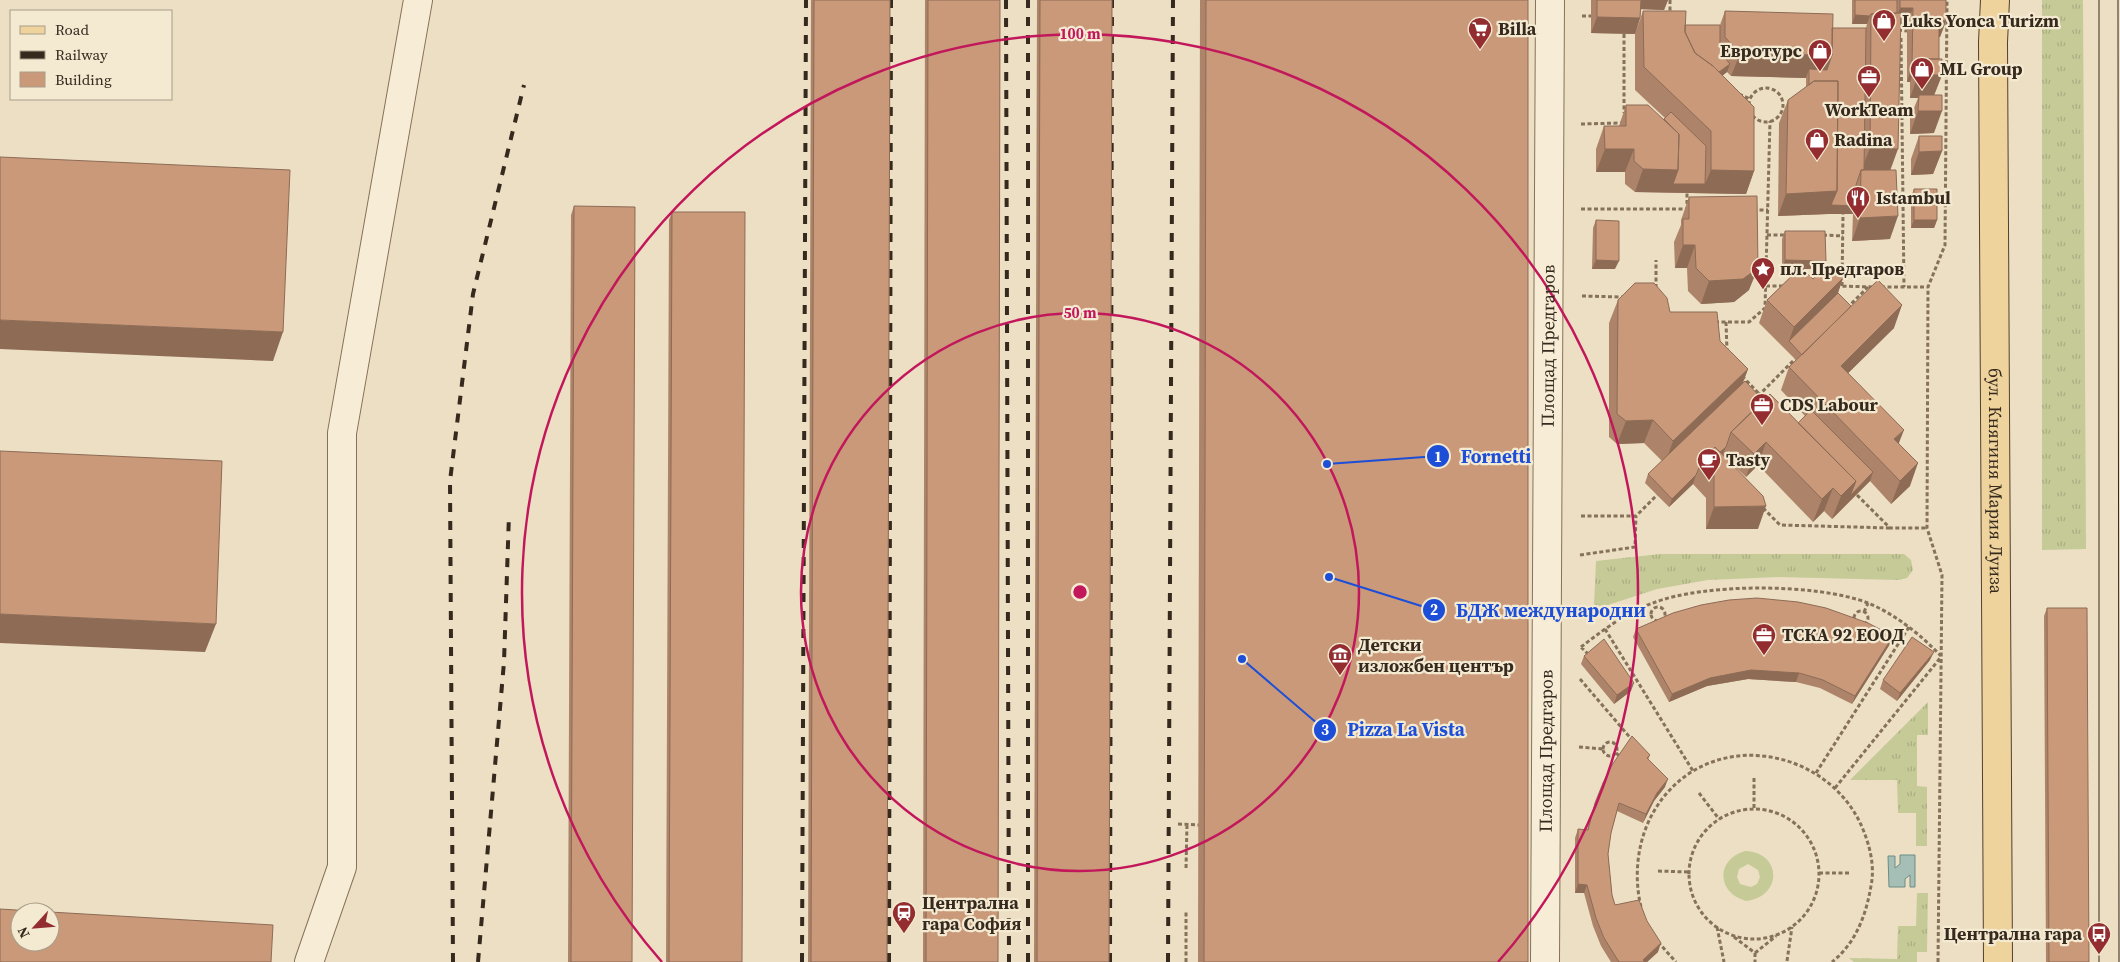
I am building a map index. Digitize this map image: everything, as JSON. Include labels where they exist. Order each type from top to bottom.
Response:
[{"type":"main road","name":"бул. Княгиня Мария Луиза","points":[[1995,0],[1993,42],[1998,962]]},
{"type":"lane","points":[[309,962],[342,867],[342,433],[418,0]]},
{"type":"lane","name":"Площад Предгаров","points":[[1545,962],[1550,0]]},
{"type":"path","points":[[1670,0],[1670,18]]},
{"type":"path","points":[[1938,962],[1942,575],[1927,528],[1928,287],[1944,245],[1947,0]]},
{"type":"path","points":[[1893,30],[1907,30]]},
{"type":"path","points":[[1900,30],[1904,287]]},
{"type":"path","points":[[1940,30],[1947,30]]},
{"type":"path","points":[[1580,124],[1624,124],[1624,34]]},
{"type":"path","points":[[1764,88],[1776,90],[1783,100],[1781,114],[1774,120],[1759,120],[1750,109],[1750,99],[1758,90],[1764,88]]},
{"type":"path","points":[[1736,92],[1750,99]]},
{"type":"path","points":[[1783,100],[1790,100]]},
{"type":"path","points":[[1708,322],[1750,322],[1765,308],[1770,121]]},
{"type":"path","points":[[1894,184],[1902,184]]},
{"type":"path","points":[[1687,193],[1687,209]]},
{"type":"path","points":[[1579,209],[1696,210]]},
{"type":"path","points":[[1750,210],[1768,210]]},
{"type":"path","points":[[1842,286],[1843,214]]},
{"type":"path","points":[[1767,234],[1795,235]]},
{"type":"path","points":[[1814,235],[1843,236]]},
{"type":"path","points":[[1656,260],[1656,291]]},
{"type":"path","points":[[1766,286],[1794,286]]},
{"type":"path","points":[[1832,286],[1928,287]]},
{"type":"path","points":[[1844,311],[1868,287]]},
{"type":"path","points":[[1579,296],[1627,298]]},
{"type":"path","points":[[1726,322],[1727,360]]},
{"type":"path","points":[[1753,401],[1795,359]]},
{"type":"path","points":[[1740,374],[1771,407]]},
{"type":"path","points":[[1576,556],[1634,547],[1636,516],[1657,495]]},
{"type":"path","points":[[1857,495],[1890,528]]},
{"type":"path","points":[[1761,506],[1780,525],[1927,528]]},
{"type":"path","points":[[1576,516],[1636,516]]},
{"type":"path","points":[[1575,652],[1604,629],[1653,603],[1685,595],[1727,589],[1781,588],[1830,593],[1868,603],[1909,627],[1942,656]]},
{"type":"path","points":[[1653,603],[1655,608]]},
{"type":"path","points":[[1864,612],[1868,603]]},
{"type":"path","points":[[1655,608],[1659,608],[1664,612],[1664,618],[1661,621]]},
{"type":"path","points":[[1655,608],[1652,616],[1656,621],[1661,621]]},
{"type":"path","points":[[1859,625],[1854,620],[1854,615],[1860,611],[1864,612]]},
{"type":"path","points":[[1856,632],[1859,625],[1866,622],[1867,615],[1864,612]]},
{"type":"path","points":[[1661,621],[1664,628]]},
{"type":"path","points":[[1816,773],[1909,627]]},
{"type":"path","points":[[1604,629],[1693,771]]},
{"type":"path","points":[[1923,647],[1928,642]]},
{"type":"path","points":[[1581,647],[1595,664]]},
{"type":"path","points":[[1835,788],[1942,656]]},
{"type":"path","points":[[1575,673],[1633,742]]},
{"type":"path","points":[[1603,749],[1607,744],[1614,743],[1616,754]]},
{"type":"path","points":[[1574,747],[1603,749]]},
{"type":"path","points":[[1603,749],[1608,756],[1616,754],[1623,758]]},
{"type":"path","points":[[1643,914],[1637,890],[1636,864],[1641,839],[1651,815],[1672,787],[1693,771],[1723,759],[1754,755],[1786,759],[1816,773],[1835,788],[1856,814],[1869,844],[1873,877],[1867,910],[1853,940],[1835,961]]},
{"type":"path","points":[[1754,776],[1754,808]]},
{"type":"path","points":[[1699,793],[1719,819]]},
{"type":"path","points":[[1754,808],[1774,811],[1792,820],[1807,835],[1816,853],[1820,873],[1818,889],[1804,917],[1755,953],[1704,916],[1696,902],[1688,872],[1697,844],[1704,832],[1719,819],[1736,811],[1754,808]]},
{"type":"path","points":[[1178,824],[1199,825]]},
{"type":"path","points":[[1186,868],[1187,824]]},
{"type":"path","points":[[1658,870],[1688,872]]},
{"type":"path","points":[[1820,873],[1849,873]]},
{"type":"path","points":[[1186,910],[1186,962]]},
{"type":"path","points":[[1717,926],[1724,962]]},
{"type":"path","points":[[1787,961],[1792,927]]},
{"type":"path","points":[[1731,934],[1754,938],[1777,935]]},
{"type":"path","points":[[1655,938],[1676,962]]},
{"type":"path","points":[[1755,953],[1755,962]]},
{"type":"path","points":[[1667,962],[1671,958]]},
{"type":"green space","points":[[2042,0],[2083,0],[2086,549],[2042,550]]},
{"type":"green space","points":[[1660,554],[1904,554],[1911,560],[1913,570],[1907,578],[1899,580],[1778,577],[1708,580],[1657,589],[1605,606],[1594,605],[1596,561]]},
{"type":"green space","points":[[1928,702],[1928,735],[1917,735],[1917,786],[1927,787],[1927,846],[1916,846],[1916,813],[1898,813],[1897,780],[1850,780]]},
{"type":"green space","points":[[1745,851],[1757,853],[1766,859],[1771,866],[1773,875],[1772,884],[1767,892],[1758,898],[1746,901],[1736,897],[1729,891],[1723,876],[1724,869],[1728,861],[1735,855]],"holes":[[[1748,864],[1758,870],[1760,877],[1757,884],[1751,887],[1740,884],[1737,877],[1739,869]]]},
{"type":"green space","points":[[1917,893],[1928,893],[1927,952],[1917,952],[1917,962],[1854,962],[1849,958],[1897,959],[1898,926],[1916,926]]},
{"type":"water","points":[[1900,855],[1915,855],[1915,887],[1910,887],[1910,875],[1905,879],[1905,887],[1889,887],[1888,856],[1895,856],[1895,868],[1900,864]]},
{"type":"building","points":[[814,0],[890,0],[887,962],[811,962]]},
{"type":"building","points":[[928,0],[1000,0],[998,962],[926,962]]},
{"type":"building","points":[[1040,0],[1112,0],[1109,962],[1037,962]]},
{"type":"building","points":[[1206,0],[1528,0],[1528,962],[1204,962]]},
{"type":"building","points":[[1597,0],[1641,0],[1640,18],[1597,17]]},
{"type":"building","points":[[1855,0],[1897,0],[1897,13],[1871,14],[1870,16],[1855,15]]},
{"type":"building","points":[[1900,0],[1946,0],[1946,21],[1939,20],[1939,59],[1918,59],[1916,66],[1912,66],[1913,8],[1900,8]]},
{"type":"building","points":[[1643,11],[1686,11],[1685,32],[1695,53],[1713,66],[1754,107],[1754,171],[1711,170],[1711,131],[1644,67]]},
{"type":"building","points":[[1725,11],[1833,14],[1832,55],[1740,54],[1725,37]]},
{"type":"building","points":[[1901,13],[1898,149],[1870,148],[1871,14]]},
{"type":"building","points":[[1685,25],[1720,25],[1720,52],[1730,64],[1719,72],[1695,53],[1685,32]]},
{"type":"building","points":[[1832,28],[1866,28],[1864,170],[1861,170],[1856,185],[1856,206],[1831,205],[1837,191],[1838,81],[1814,81],[1809,85],[1809,69],[1827,70],[1832,55]]},
{"type":"building","points":[[1918,59],[1942,59],[1942,75],[1918,75]]},
{"type":"building","points":[[1814,81],[1838,81],[1837,191],[1786,194],[1788,100]]},
{"type":"building","points":[[1919,95],[1942,95],[1942,111],[1918,111]]},
{"type":"building","points":[[1626,105],[1648,105],[1679,134],[1678,170],[1643,169],[1634,161],[1634,149],[1605,149],[1604,126],[1626,126]]},
{"type":"building","points":[[1671,112],[1706,146],[1705,184],[1673,184],[1678,170],[1679,134],[1664,119]]},
{"type":"building","points":[[1919,136],[1942,136],[1942,151],[1919,152]]},
{"type":"building","points":[[0,157],[290,170],[283,332],[0,320]]},
{"type":"building","points":[[1861,170],[1896,170],[1898,216],[1860,218]]},
{"type":"building","points":[[1914,189],[1937,189],[1937,220],[1914,220]]},
{"type":"building","points":[[1757,196],[1758,268],[1743,279],[1709,281],[1696,268],[1695,245],[1683,245],[1683,219],[1689,219],[1689,197]]},
{"type":"building","points":[[574,206],[635,207],[632,962],[571,962]]},
{"type":"building","points":[[672,212],[745,212],[742,962],[669,962]]},
{"type":"building","points":[[1596,220],[1619,221],[1619,261],[1596,260]]},
{"type":"building","points":[[1785,231],[1825,231],[1826,261],[1785,260]]},
{"type":"building","points":[[1829,264],[1843,278],[1794,327],[1767,300],[1801,267],[1813,279]]},
{"type":"building","points":[[1878,280],[1902,305],[1841,366],[1904,430],[1894,439],[1918,463],[1900,481],[1789,367]]},
{"type":"building","points":[[1635,283],[1654,283],[1667,298],[1670,312],[1717,312],[1720,341],[1748,369],[1673,441],[1653,420],[1626,421],[1617,414],[1618,300]]},
{"type":"building","points":[[1838,293],[1851,306],[1802,355],[1789,341]]},
{"type":"building","points":[[1745,381],[1764,401],[1731,432],[1726,447],[1720,452],[1715,447],[1702,461],[1696,475],[1672,499],[1648,474]]},
{"type":"building","points":[[1770,394],[1856,481],[1841,496],[1833,488],[1822,499],[1766,442],[1754,454],[1731,432]]},
{"type":"building","points":[[1811,410],[1873,472],[1850,496],[1856,481],[1798,423]]},
{"type":"building","points":[[1715,447],[1763,496],[1766,506],[1714,507],[1714,475],[1702,461]]},
{"type":"building","points":[[0,451],[222,461],[216,624],[0,614]]},
{"type":"building","points":[[1757,598],[1798,602],[1826,608],[1868,623],[1893,636],[1855,696],[1823,680],[1799,673],[1751,670],[1710,678],[1672,694],[1636,629],[1673,613],[1701,605]]},
{"type":"building","points":[[2047,608],[2087,608],[2089,962],[2049,962]]},
{"type":"building","points":[[1912,637],[1934,652],[1900,693],[1883,680]]},
{"type":"building","points":[[1604,639],[1634,683],[1617,695],[1584,656]]},
{"type":"building","points":[[1632,736],[1650,755],[1647,758],[1668,779],[1657,793],[1646,814],[1619,803],[1608,854],[1612,895],[1615,905],[1639,900],[1647,921],[1661,943],[1643,960],[1645,962],[1619,962],[1604,938],[1596,918],[1587,885],[1578,884],[1578,829],[1588,830],[1595,803],[1603,783],[1612,765]]},
{"type":"building","points":[[0,909],[10,910],[10,952],[60,952],[60,913],[273,925],[271,962],[0,962]]},
{"type":"tram line","points":[[2099,0],[2099,962]]},
{"type":"tram line","points":[[2118,0],[2119,962]]},
{"type":"railway","points":[[802,962],[806,0]]},
{"type":"railway","points":[[889,962],[891,0]]},
{"type":"railway","points":[[1006,0],[1009,962]]},
{"type":"railway","points":[[1028,0],[1028,962]]},
{"type":"railway","points":[[1110,962],[1112,0]]},
{"type":"railway","points":[[1168,962],[1173,0]]},
{"type":"railway","points":[[453,962],[450,481],[473,294],[524,85]]},
{"type":"railway","points":[[478,962],[504,662],[509,514]]},
{"type":"place","name":"Luks Yonca Turizm","points":[[1884,42]]},
{"type":"place","name":"Billa","points":[[1480,50]]},
{"type":"place","name":"Евротурс","points":[[1820,72]]},
{"type":"place","name":"ML Group","points":[[1922,90]]},
{"type":"place","name":"WorkTeam","points":[[1869,98]]},
{"type":"place","name":"Radina","points":[[1817,161]]},
{"type":"place","name":"Istambul","points":[[1858,219]]},
{"type":"place","name":"пл. Предгаров","points":[[1763,290]]},
{"type":"place","name":"CDS Labour","points":[[1762,426]]},
{"type":"place","name":"Fornetti","points":[[1327,464]]},
{"type":"place","name":"Tasty","points":[[1709,481]]},
{"type":"place","name":"БДЖ международни","points":[[1329,577]]},
{"type":"place","name":"ТСКА 92 ЕООД","points":[[1764,656]]},
{"type":"place","name":"Pizza La Vista","points":[[1242,659]]},
{"type":"place","name":"Детски изложбен център","points":[[1340,676]]},
{"type":"place","name":"Централна гара София","points":[[904,934]]},
{"type":"place","name":"Централна гара","points":[[2099,955]]}]
